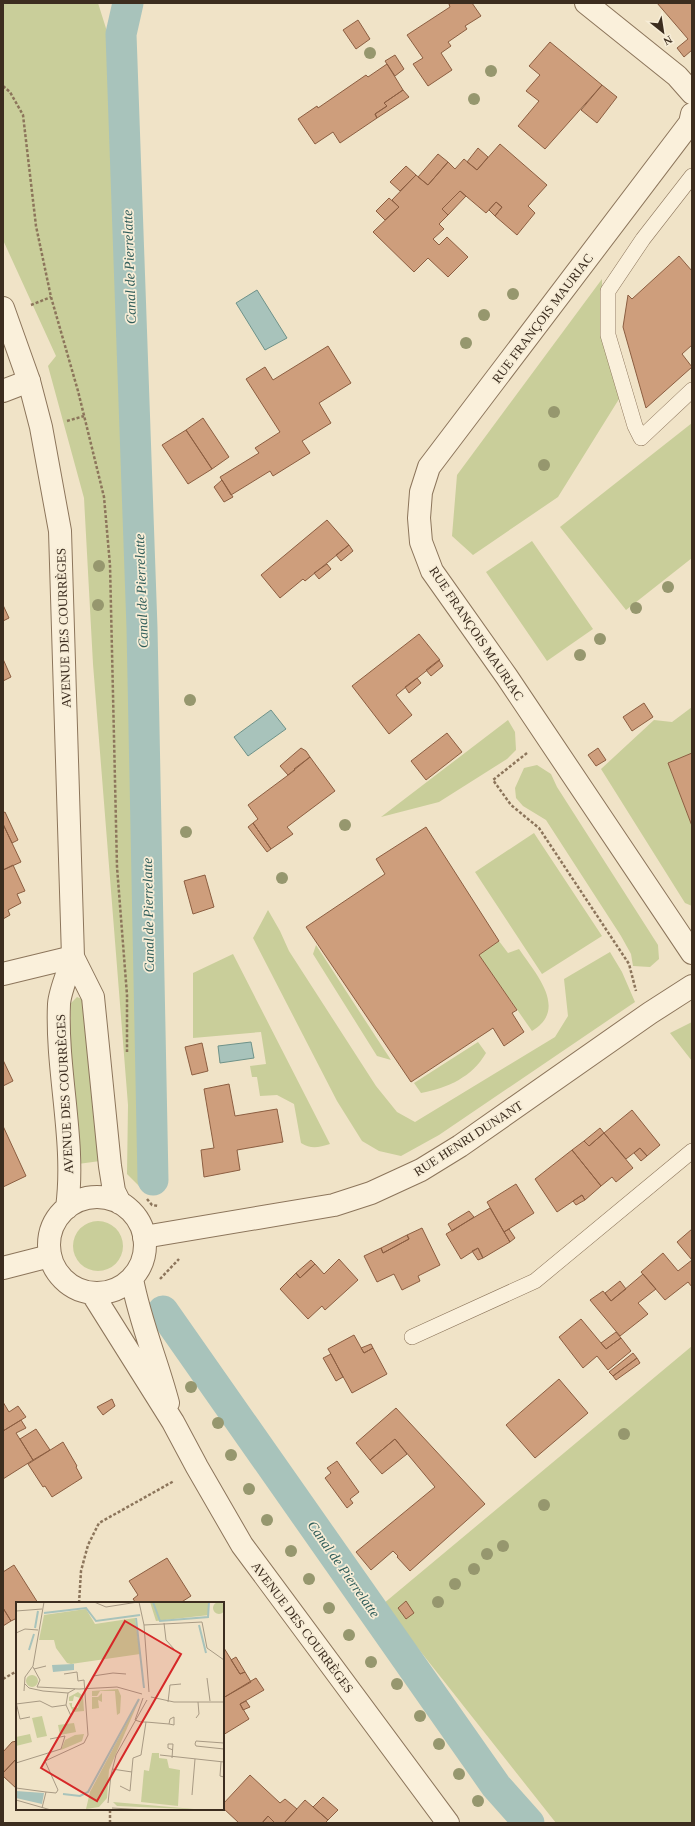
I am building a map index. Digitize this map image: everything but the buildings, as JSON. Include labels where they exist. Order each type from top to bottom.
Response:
[{"type":"street","points":[[586,3],[677,76],[692,92]]},
{"type":"street","name":"RUE FRANÇOIS MAURIAC","points":[[692,114],[690,123],[429,467],[421,492],[418,518],[421,542],[432,571],[548,737],[692,953]]},
{"type":"street","name":"AVENUE DES COURRÈGES","points":[[3,308],[29,381],[41,427],[60,531],[73,957],[59,1002],[62,1075],[70,1189],[67,1208]]},
{"type":"street","points":[[3,392],[29,381]]},
{"type":"street","points":[[3,974],[73,957]]},
{"type":"street","name":"AVENUE DES COURRÈGES","points":[[73,957],[93,997],[110,1166],[114,1190],[120,1203]]},
{"type":"street","name":"RUE HENRI DUNANT","points":[[144,1237],[334,1204],[371,1193],[421,1170],[460,1146],[650,1013],[692,986]]},
{"type":"street","points":[[92,1198],[107,1198],[120,1203],[136,1217],[144,1237],[145,1249],[142,1262],[132,1279],[120,1288],[107,1293],[92,1293],[78,1290],[65,1282],[55,1270],[50,1256],[49,1239],[55,1222],[67,1208],[78,1201],[92,1198]]},
{"type":"street","points":[[3,1268],[50,1256]]},
{"type":"street","name":"AVENUE DES COURRÈGES","points":[[132,1279],[141,1322],[160,1372],[173,1422]]},
{"type":"street","name":"AVENUE DES COURRÈGES","points":[[92,1293],[173,1422],[196,1467],[242,1545],[448,1823]]},
{"type":"lane","points":[[692,176],[643,239],[608,291],[608,335],[635,426],[641,438],[692,390]]},
{"type":"lane","points":[[412,1337],[535,1281],[692,1151]]},
{"type":"path","points":[[3,86],[10,92],[23,115],[36,226],[51,297],[78,391],[104,497],[110,565],[117,867],[127,995],[127,1058]]},
{"type":"path","points":[[548,737],[493,780],[511,805],[539,828],[628,964],[634,987],[639,997]]},
{"type":"path","points":[[143,1194],[152,1204],[164,1208]]},
{"type":"path","points":[[157,1284],[164,1274],[184,1254]]},
{"type":"path","points":[[79,1602],[80,1571],[88,1545],[99,1523],[196,1467]]},
{"type":"path","points":[[3,1679],[16,1672]]},
{"type":"path","points":[[110,1810],[110,1823]]},
{"type":"green space","points":[[3,3],[98,3],[110,41],[138,683],[147,1194],[127,1174],[128,1105],[93,664],[84,498],[48,366],[56,356],[3,240]]},
{"type":"green space","points":[[602,279],[602,312],[619,399],[558,497],[473,555],[452,536],[457,475]]},
{"type":"green space","points":[[692,423],[692,558],[626,610],[560,527]]},
{"type":"green space","points":[[532,541],[593,629],[547,661],[486,572]]},
{"type":"green space","points":[[692,707],[692,753],[668,763],[692,826],[692,906],[685,903],[601,769],[654,720],[672,722]]},
{"type":"green space","points":[[508,720],[515,732],[516,750],[507,759],[439,802],[381,817]]},
{"type":"green space","points":[[537,765],[551,774],[557,787],[658,945],[659,959],[650,967],[633,966],[631,954],[621,936],[546,820],[523,806],[516,798],[515,788],[524,768]]},
{"type":"green space","points":[[534,833],[602,936],[542,974],[475,872]]},
{"type":"green space","points":[[268,910],[289,951],[376,1086],[397,1112],[415,1122],[555,1037],[568,1016],[564,979],[610,952],[622,972],[635,1002],[439,1135],[401,1156],[379,1151],[362,1141],[337,1101],[253,938]]},
{"type":"green space","points":[[499,941],[508,953],[519,949],[540,980],[545,991],[548,1002],[548,1012],[543,1022],[532,1031],[479,955]]},
{"type":"green space","points":[[316,945],[391,1060],[377,1056],[313,954]]},
{"type":"green space","points":[[233,954],[330,1144],[319,1147],[309,1147],[301,1143],[294,1104],[277,1095],[260,1096],[257,1077],[252,1077],[250,1066],[266,1064],[261,1032],[193,1038],[193,973]]},
{"type":"green space","points":[[77,997],[84,1000],[86,1009],[94,1121],[100,1161],[78,1164],[70,1045],[71,1003]]},
{"type":"green space","points":[[692,1022],[692,1061],[670,1033]]},
{"type":"green space","points":[[478,1042],[486,1053],[474,1069],[450,1084],[421,1093],[414,1083]]},
{"type":"green space","points":[[93,1221],[103,1221],[116,1228],[123,1241],[123,1251],[116,1264],[103,1271],[93,1271],[84,1267],[77,1260],[73,1251],[73,1241],[77,1232],[84,1225]]},
{"type":"green space","points":[[692,1346],[692,1823],[556,1823],[383,1604]]},
{"type":"water","points":[[257,290],[287,338],[265,350],[236,303]]},
{"type":"water","points":[[271,710],[286,729],[248,756],[234,737]]},
{"type":"water","points":[[251,1042],[254,1058],[220,1063],[218,1046]]},
{"type":"waterway","name":"Canal de Pierrelatte","points":[[128,3],[121,34],[142,628],[153,1180]]},
{"type":"waterway","name":"Canal de Pierrelatte","points":[[163,1311],[496,1786],[529,1823]]}]
